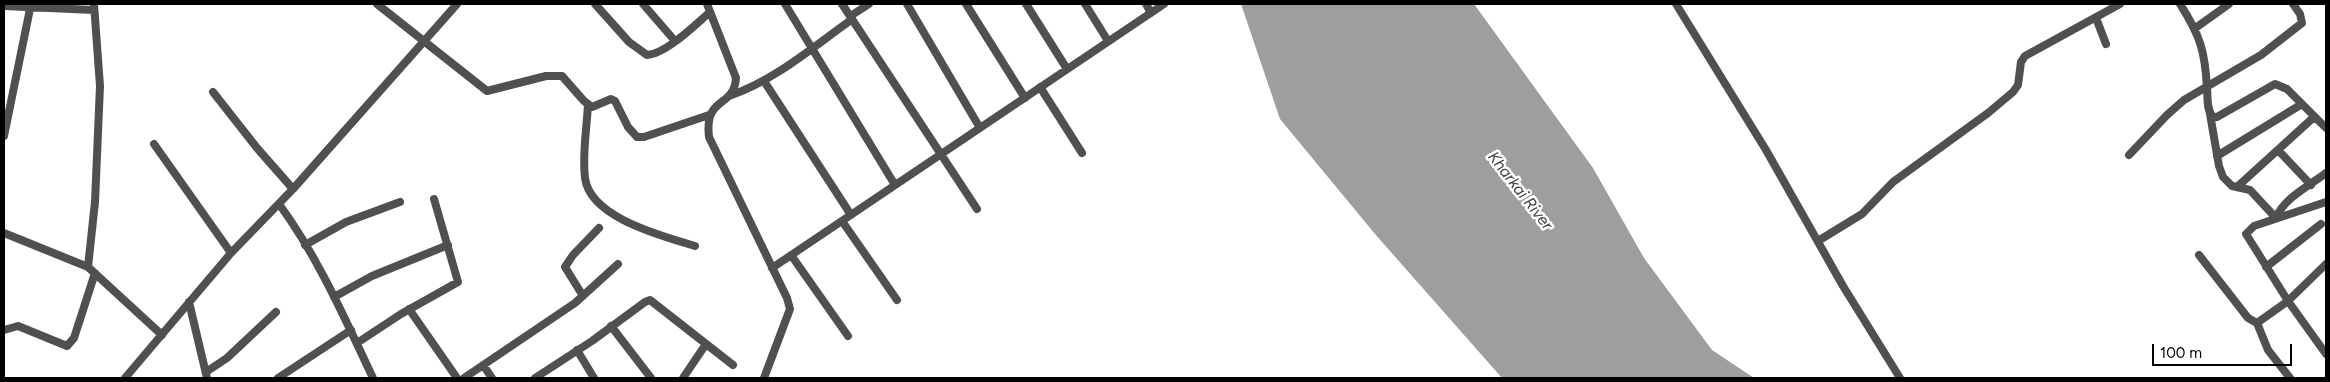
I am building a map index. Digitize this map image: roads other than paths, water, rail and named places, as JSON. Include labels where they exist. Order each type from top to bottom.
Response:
[{"type":"street","points":[[377,4],[482,89],[494,91],[517,82],[555,75],[568,80],[580,97],[592,107],[611,99],[615,100],[628,127],[637,137],[644,137],[709,115]]},
{"type":"street","points":[[136,378],[127,375],[231,253],[293,189],[457,4]]},
{"type":"street","points":[[595,4],[629,42],[647,55],[657,52],[710,12]]},
{"type":"street","points":[[643,4],[674,40]]},
{"type":"street","points":[[707,4],[736,78],[736,86],[730,96]]},
{"type":"street","points":[[785,4],[895,185]]},
{"type":"street","points":[[842,4],[977,209]]},
{"type":"street","points":[[764,378],[790,309],[787,298],[709,137],[709,115],[713,108],[730,96],[764,81],[851,20],[852,15],[869,4]]},
{"type":"street","points":[[907,4],[980,128]]},
{"type":"street","points":[[966,4],[1025,98]]},
{"type":"street","points":[[1026,4],[1068,69]]},
{"type":"street","points":[[1085,4],[1108,42]]},
{"type":"street","points":[[1146,4],[1151,13]]},
{"type":"street","points":[[772,268],[1164,4]]},
{"type":"street","points":[[1676,4],[1766,150],[1900,378]]},
{"type":"street","points":[[1818,241],[1862,214],[1897,178],[1988,114],[2013,92],[2018,85],[2021,62],[2025,56],[2120,4]]},
{"type":"street","points":[[2180,4],[2194,29],[2204,54],[2210,114],[2217,156],[2223,177],[2228,184],[2250,190],[2276,218]]},
{"type":"street","points":[[2194,29],[2229,4]]},
{"type":"street","points":[[2129,155],[2177,107],[2261,55],[2302,24],[2300,14],[2293,4]]},
{"type":"street","points":[[4,6],[30,9],[94,7],[100,86],[96,202],[88,267]]},
{"type":"street","points":[[4,136],[30,9]]},
{"type":"street","points":[[2096,18],[2106,44]]},
{"type":"street","points":[[764,81],[851,215]]},
{"type":"street","points":[[2210,114],[2213,117],[2217,117],[2275,84],[2287,89],[2326,128]]},
{"type":"street","points":[[1040,87],[1082,154]]},
{"type":"street","points":[[212,92],[293,189]]},
{"type":"street","points":[[588,104],[585,178],[592,196],[625,221],[640,229],[695,246]]},
{"type":"street","points":[[2217,156],[2302,104]]},
{"type":"street","points":[[2237,187],[2314,117]]},
{"type":"street","points":[[154,144],[231,253]]},
{"type":"street","points":[[2278,150],[2310,184]]},
{"type":"street","points":[[2276,218],[2279,211],[2310,184],[2326,173]]},
{"type":"street","points":[[357,343],[409,309],[458,282],[434,199]]},
{"type":"street","points":[[305,245],[346,222],[400,202]]},
{"type":"street","points":[[2326,202],[2276,218],[2249,229],[2246,234],[2288,301],[2326,354]]},
{"type":"street","points":[[279,204],[305,245],[334,297],[373,378]]},
{"type":"street","points":[[842,221],[897,300]]},
{"type":"street","points":[[2266,267],[2321,224]]},
{"type":"street","points":[[582,296],[565,267],[573,255],[599,228]]},
{"type":"street","points":[[4,233],[88,267],[162,335]]},
{"type":"street","points":[[334,297],[372,276],[448,245]]},
{"type":"street","points":[[791,255],[848,336]]},
{"type":"street","points":[[2199,255],[2248,318],[2257,323],[2268,350],[2290,378]]},
{"type":"street","points":[[464,378],[582,296],[618,264]]},
{"type":"street","points":[[2257,323],[2288,301],[2326,264]]},
{"type":"street","points":[[4,330],[18,326],[67,346],[74,338],[95,273]]},
{"type":"street","points":[[535,378],[644,302],[650,300],[733,365]]},
{"type":"street","points":[[189,302],[206,375],[276,312]]},
{"type":"street","points":[[409,309],[457,378]]},
{"type":"street","points":[[611,326],[652,378]]},
{"type":"street","points":[[278,378],[351,330]]},
{"type":"street","points":[[683,378],[706,344]]},
{"type":"street","points":[[577,350],[594,378]]},
{"type":"street","points":[[483,365],[492,378]]},
{"type":"water","name":"Kharkai River","points":[[1241,4],[1474,4],[1593,168],[1644,258],[1712,350],[1754,378],[1502,378],[1375,234],[1280,119]]}]
